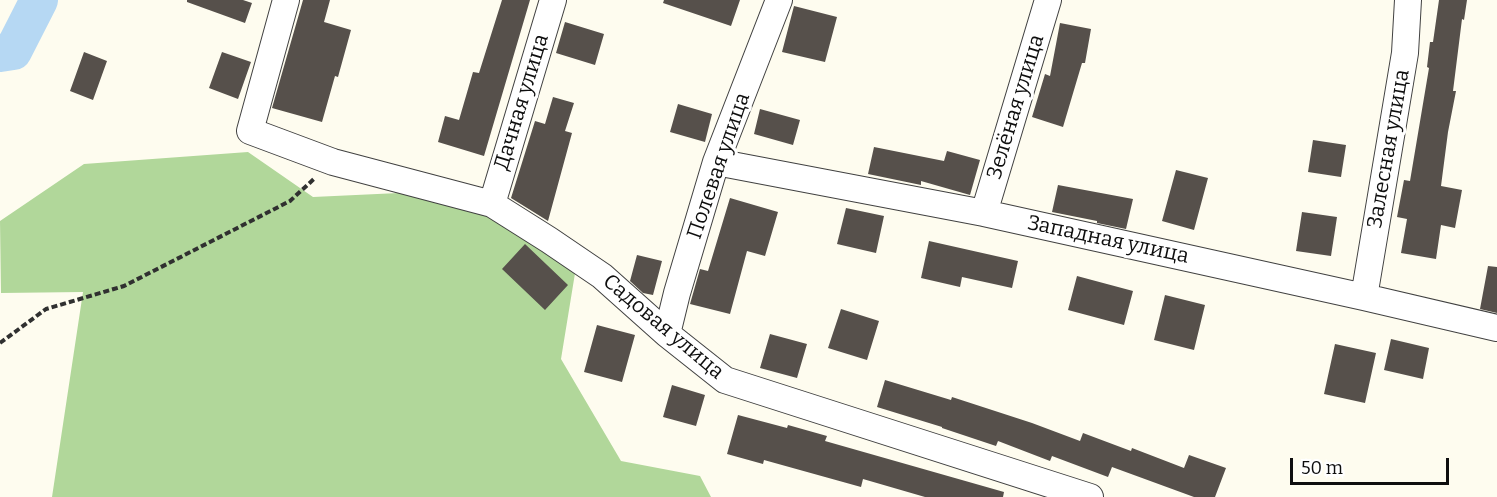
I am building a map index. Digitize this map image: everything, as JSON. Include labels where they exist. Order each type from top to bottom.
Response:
[{"type":"street","name":"Садовая улица","points":[[286,0],[250,131],[333,162],[492,204],[602,276],[667,334],[725,380],[1090,497]]},
{"type":"street","name":"Дачная улица","points":[[492,204],[553,0]]},
{"type":"street","name":"Полевая улица","points":[[667,334],[716,162],[779,0]]},
{"type":"street","name":"Зелёная улица","points":[[984,213],[1048,0]]},
{"type":"street","name":"Залесная улица","points":[[1364,297],[1405,53],[1408,0]]},
{"type":"street","name":"Западная улица","points":[[716,162],[984,213],[1497,328]]},
{"type":"path","points":[[0,343],[46,309],[124,286],[291,201],[333,162]]},
{"type":"green space","points":[[248,152],[313,197],[463,190],[577,261],[561,359],[621,461],[700,476],[711,497],[52,497],[83,292],[1,293],[0,221],[84,164]]},
{"type":"building","points":[[187,0],[243,0],[252,3],[245,23],[187,2]]},
{"type":"building","points":[[303,0],[330,0],[324,22],[351,30],[322,122],[272,108]]},
{"type":"building","points":[[502,0],[530,0],[484,156],[438,142],[445,116],[459,120],[473,72],[479,73]]},
{"type":"building","points":[[664,0],[740,0],[731,26],[663,3]]},
{"type":"building","points":[[1439,0],[1467,0],[1464,20],[1462,19],[1453,91],[1456,91],[1441,186],[1462,190],[1455,228],[1441,225],[1436,259],[1401,253],[1407,219],[1397,217],[1404,180],[1410,181],[1429,68],[1427,67],[1430,42],[1433,42]]},
{"type":"building","points":[[794,6],[837,17],[825,62],[782,52]]},
{"type":"building","points":[[565,22],[604,34],[595,65],[556,53]]},
{"type":"building","points":[[1060,23],[1091,29],[1085,63],[1082,63],[1063,127],[1032,117],[1045,74],[1050,76]]},
{"type":"building","points":[[84,52],[107,61],[93,100],[70,91]]},
{"type":"building","points":[[222,52],[251,62],[238,99],[209,88]]},
{"type":"building","points":[[553,97],[574,103],[565,131],[572,133],[548,221],[511,198],[535,121],[545,124]]},
{"type":"building","points":[[678,104],[712,114],[705,142],[670,132]]},
{"type":"building","points":[[760,109],[800,120],[793,145],[754,134]]},
{"type":"building","points":[[1313,140],[1346,145],[1341,177],[1308,172]]},
{"type":"building","points":[[874,147],[944,161],[947,151],[980,160],[970,195],[921,181],[921,185],[868,174]]},
{"type":"building","points":[[1176,170],[1208,178],[1194,230],[1162,221]]},
{"type":"building","points":[[1058,185],[1133,199],[1126,229],[1052,212]]},
{"type":"building","points":[[730,198],[778,212],[765,256],[747,251],[730,314],[690,304],[700,269],[708,271]]},
{"type":"building","points":[[846,208],[884,216],[876,253],[837,244]]},
{"type":"building","points":[[1302,212],[1337,217],[1331,256],[1296,251]]},
{"type":"building","points":[[929,241],[1018,261],[1012,288],[962,277],[960,287],[921,278]]},
{"type":"building","points":[[525,244],[568,285],[545,310],[502,269]]},
{"type":"building","points":[[637,255],[662,261],[653,295],[643,293],[630,281]]},
{"type":"building","points":[[1488,266],[1497,267],[1497,313],[1480,309]]},
{"type":"building","points":[[1077,276],[1133,291],[1124,325],[1068,310]]},
{"type":"building","points":[[1165,295],[1205,305],[1194,350],[1154,340]]},
{"type":"building","points":[[841,309],[879,321],[867,360],[828,348]]},
{"type":"building","points":[[597,325],[635,335],[622,382],[584,372]]},
{"type":"building","points":[[770,334],[807,344],[797,378],[760,368]]},
{"type":"building","points":[[1391,339],[1429,348],[1423,379],[1384,370]]},
{"type":"building","points":[[1335,344],[1376,353],[1365,403],[1324,394]]},
{"type":"building","points":[[885,380],[951,400],[952,397],[1080,441],[1083,433],[1131,451],[1132,448],[1184,468],[1189,455],[1226,468],[1215,497],[1194,497],[1112,467],[1108,477],[1052,456],[1050,461],[998,441],[996,446],[877,407]]},
{"type":"building","points":[[672,385],[705,395],[696,426],[663,417]]},
{"type":"building","points":[[738,415],[827,436],[825,441],[1004,492],[1003,497],[925,497],[863,479],[861,487],[764,460],[763,464],[727,454]]},
{"type":"waterway","points":[[0,53],[13,51],[39,0]]}]
